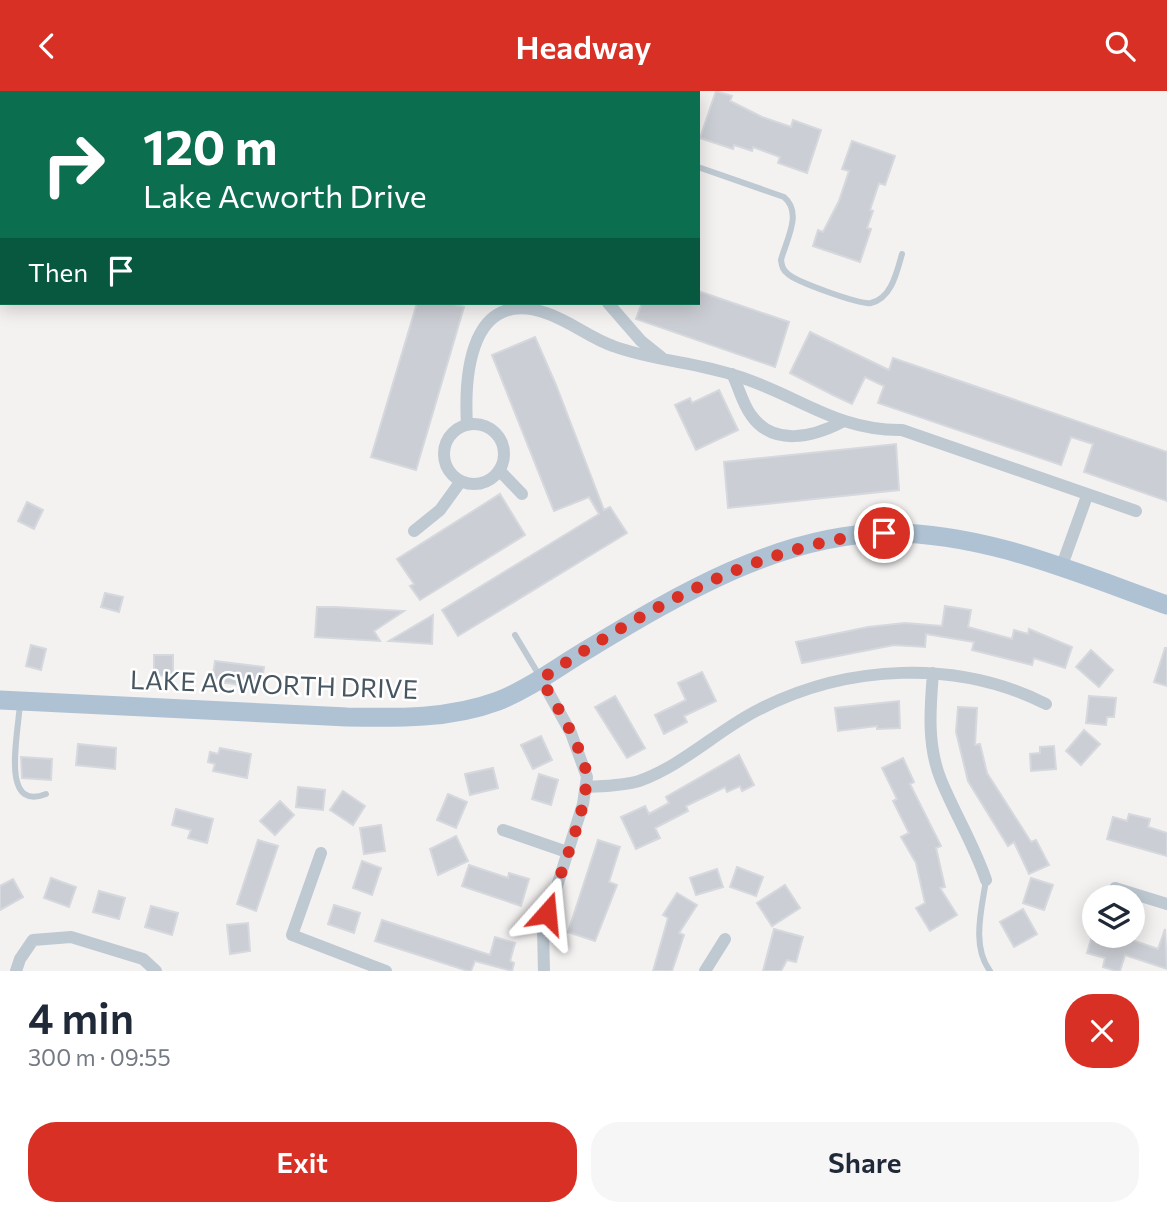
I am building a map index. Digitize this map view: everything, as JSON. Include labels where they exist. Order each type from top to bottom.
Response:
[{"type":"main road","name":"LAKE ACWORTH DRIVE","points":[[0,700],[400,718],[475,708],[509,696],[651,612],[761,560],[823,541],[884,533],[937,535],[997,547],[1167,605]]},
{"type":"street","points":[[610,305],[641,341],[664,360]]},
{"type":"street","points":[[467,425],[467,370],[478,333],[491,320],[514,306],[527,307],[547,313],[610,345],[664,360],[732,374],[769,387],[842,422],[865,428],[902,430],[1136,511]]},
{"type":"street","points":[[732,374],[752,417],[781,435],[804,436],[822,432],[842,422]]},
{"type":"street","points":[[485,426],[501,440],[504,459],[499,470],[491,479],[479,484],[461,481],[447,469],[444,459],[445,444],[459,427],[485,426]]},
{"type":"street","points":[[499,470],[522,494]]},
{"type":"street","points":[[414,531],[440,510],[461,481]]},
{"type":"street","points":[[1061,568],[1087,496]]},
{"type":"street","points":[[586,787],[628,784],[653,775],[758,710],[816,687],[887,674],[933,673],[991,681],[1046,704]]},
{"type":"street","points":[[933,673],[931,733],[940,778],[976,850],[986,880]]},
{"type":"street","points":[[541,679],[571,733],[585,767],[586,787],[543,930],[544,971]]},
{"type":"street","points":[[503,830],[567,852]]},
{"type":"street","points":[[321,853],[292,935],[386,971]]},
{"type":"street","points":[[1145,897],[1167,904]]},
{"type":"street","points":[[16,971],[20,958],[33,940],[71,936],[143,959],[156,971]]},
{"type":"street","points":[[705,971],[725,939]]},
{"type":"lane","points":[[700,168],[783,197],[792,204],[794,213],[781,260],[782,268],[793,278],[858,302],[871,303],[886,294],[902,254]]},
{"type":"lane","points":[[515,635],[541,679]]},
{"type":"lane","points":[[6,774],[20,701]]},
{"type":"lane","points":[[12,792],[21,797],[46,794]]},
{"type":"lane","points":[[986,880],[979,944],[981,955],[990,971]]},
{"type":"building","points":[[716,91],[732,96],[730,101],[762,117],[791,127],[793,120],[821,130],[807,173],[778,163],[780,157],[753,147],[752,151],[734,145],[733,149],[700,138]]},
{"type":"building","points":[[852,141],[895,156],[885,185],[879,183],[870,210],[873,211],[867,228],[871,229],[860,262],[813,246],[818,230],[823,232],[839,201],[849,171],[842,169]]},
{"type":"building","points":[[700,292],[789,322],[775,367],[636,319],[641,305],[700,305]]},
{"type":"building","points":[[416,305],[464,307],[416,470],[371,457]]},
{"type":"building","points":[[810,332],[889,370],[893,358],[1167,452],[1167,501],[1084,472],[1093,444],[1071,437],[1061,465],[878,403],[884,386],[865,377],[852,404],[790,373]]},
{"type":"building","points":[[535,337],[604,510],[610,507],[627,533],[458,636],[442,610],[599,514],[589,497],[554,511],[492,355]]},
{"type":"building","points":[[719,390],[738,430],[696,450],[675,405],[690,398],[692,403]]},
{"type":"building","points":[[896,444],[899,490],[728,508],[724,462]]},
{"type":"building","points":[[500,494],[525,535],[420,600],[410,586],[414,584],[397,559]]},
{"type":"building","points":[[27,502],[43,510],[34,529],[18,521]]},
{"type":"building","points":[[105,593],[123,597],[119,612],[101,607]]},
{"type":"building","points":[[945,606],[971,610],[968,627],[1012,639],[1014,630],[1028,634],[1029,629],[1072,647],[1065,668],[1034,658],[1032,665],[972,650],[974,642],[926,634],[925,647],[894,645],[802,663],[796,642],[868,627],[905,623],[942,626]]},
{"type":"building","points":[[317,607],[404,611],[374,631],[380,641],[315,637]]},
{"type":"building","points":[[433,615],[432,644],[389,641]]},
{"type":"building","points":[[31,645],[46,649],[41,670],[26,666]]},
{"type":"building","points":[[1167,648],[1167,686],[1154,682]]},
{"type":"building","points":[[1091,650],[1113,670],[1099,687],[1076,667]]},
{"type":"building","points":[[154,655],[173,655],[173,676],[154,675]]},
{"type":"building","points":[[215,661],[264,667],[261,688],[212,681]]},
{"type":"building","points":[[702,672],[716,701],[684,716],[687,722],[664,734],[655,715],[686,700],[678,683]]},
{"type":"building","points":[[615,696],[645,748],[627,758],[595,707]]},
{"type":"building","points":[[1089,696],[1116,698],[1114,717],[1107,717],[1106,725],[1086,723]]},
{"type":"building","points":[[899,701],[900,728],[877,729],[877,726],[838,731],[835,708]]},
{"type":"building","points":[[958,707],[977,708],[975,745],[980,744],[987,773],[1031,842],[1036,840],[1049,865],[1029,874],[1014,842],[1008,846],[968,781],[956,732]]},
{"type":"building","points":[[1084,730],[1100,744],[1081,765],[1066,751]]},
{"type":"building","points":[[541,736],[552,760],[533,769],[521,745]]},
{"type":"building","points":[[78,744],[116,748],[115,769],[76,765]]},
{"type":"building","points":[[1054,746],[1056,769],[1031,771],[1030,754],[1040,753],[1040,747]]},
{"type":"building","points":[[220,748],[251,754],[247,778],[213,771],[215,764],[208,762],[210,752],[218,754]]},
{"type":"building","points":[[739,755],[754,785],[742,791],[740,786],[727,792],[725,787],[686,806],[688,811],[655,828],[660,838],[636,849],[621,817],[645,806],[649,814],[669,803],[666,797]]},
{"type":"building","points":[[21,757],[52,759],[51,780],[22,778]]},
{"type":"building","points":[[903,758],[914,782],[910,784],[941,846],[936,848],[945,887],[940,888],[957,915],[930,931],[916,908],[925,903],[916,863],[901,837],[909,833],[893,801],[897,799],[882,768]]},
{"type":"building","points":[[493,768],[498,788],[470,795],[465,774]]},
{"type":"building","points":[[539,774],[558,780],[551,805],[532,799]]},
{"type":"building","points":[[298,787],[325,790],[323,810],[296,807]]},
{"type":"building","points":[[343,791],[365,806],[353,825],[330,810]]},
{"type":"building","points":[[448,794],[467,802],[456,828],[437,820]]},
{"type":"building","points":[[280,801],[294,815],[275,835],[260,821]]},
{"type":"building","points":[[176,809],[213,819],[207,843],[188,838],[191,830],[172,825]]},
{"type":"building","points":[[1129,814],[1150,819],[1148,827],[1167,833],[1167,856],[1107,839],[1113,817],[1127,821]]},
{"type":"building","points":[[381,825],[385,851],[364,854],[360,828]]},
{"type":"building","points":[[456,836],[468,861],[438,875],[430,849]]},
{"type":"building","points":[[258,840],[278,846],[256,911],[237,904]]},
{"type":"building","points":[[598,840],[620,847],[609,882],[617,885],[595,941],[568,932]]},
{"type":"building","points":[[362,861],[381,868],[372,895],[353,888]]},
{"type":"building","points":[[469,865],[508,878],[509,873],[529,879],[521,906],[462,886]]},
{"type":"building","points":[[737,867],[763,877],[756,896],[730,887]]},
{"type":"building","points":[[717,869],[723,887],[696,895],[690,878]]},
{"type":"building","points":[[51,878],[76,887],[69,907],[44,898]]},
{"type":"building","points":[[1031,878],[1053,885],[1044,910],[1023,903]]},
{"type":"building","points":[[13,879],[23,897],[0,910],[0,886]]},
{"type":"building","points":[[785,885],[800,908],[772,926],[757,903]]},
{"type":"building","points":[[99,891],[125,898],[119,919],[93,912]]},
{"type":"building","points":[[677,893],[697,905],[679,933],[684,935],[672,971],[653,971],[668,918],[663,915]]},
{"type":"building","points":[[334,905],[360,913],[354,933],[328,924]]},
{"type":"building","points":[[151,906],[178,913],[172,935],[145,927]]},
{"type":"building","points":[[1023,909],[1037,934],[1014,947],[1000,922]]},
{"type":"building","points":[[382,920],[490,955],[495,937],[515,943],[510,961],[514,963],[512,971],[475,961],[471,971],[468,971],[375,941]]},
{"type":"building","points":[[248,923],[250,951],[230,954],[227,925]]},
{"type":"building","points":[[774,929],[803,937],[796,962],[787,960],[781,971],[763,971]]},
{"type":"building","points":[[1165,929],[1167,969],[1125,955],[1120,971],[1116,971],[1103,967],[1105,958],[1087,953],[1088,948],[1145,948],[1145,945],[1158,949]]},
{"type":"route","points":[[547,913],[583,804],[587,777],[571,733],[541,679],[651,612],[761,560],[823,541],[884,533]]}]
